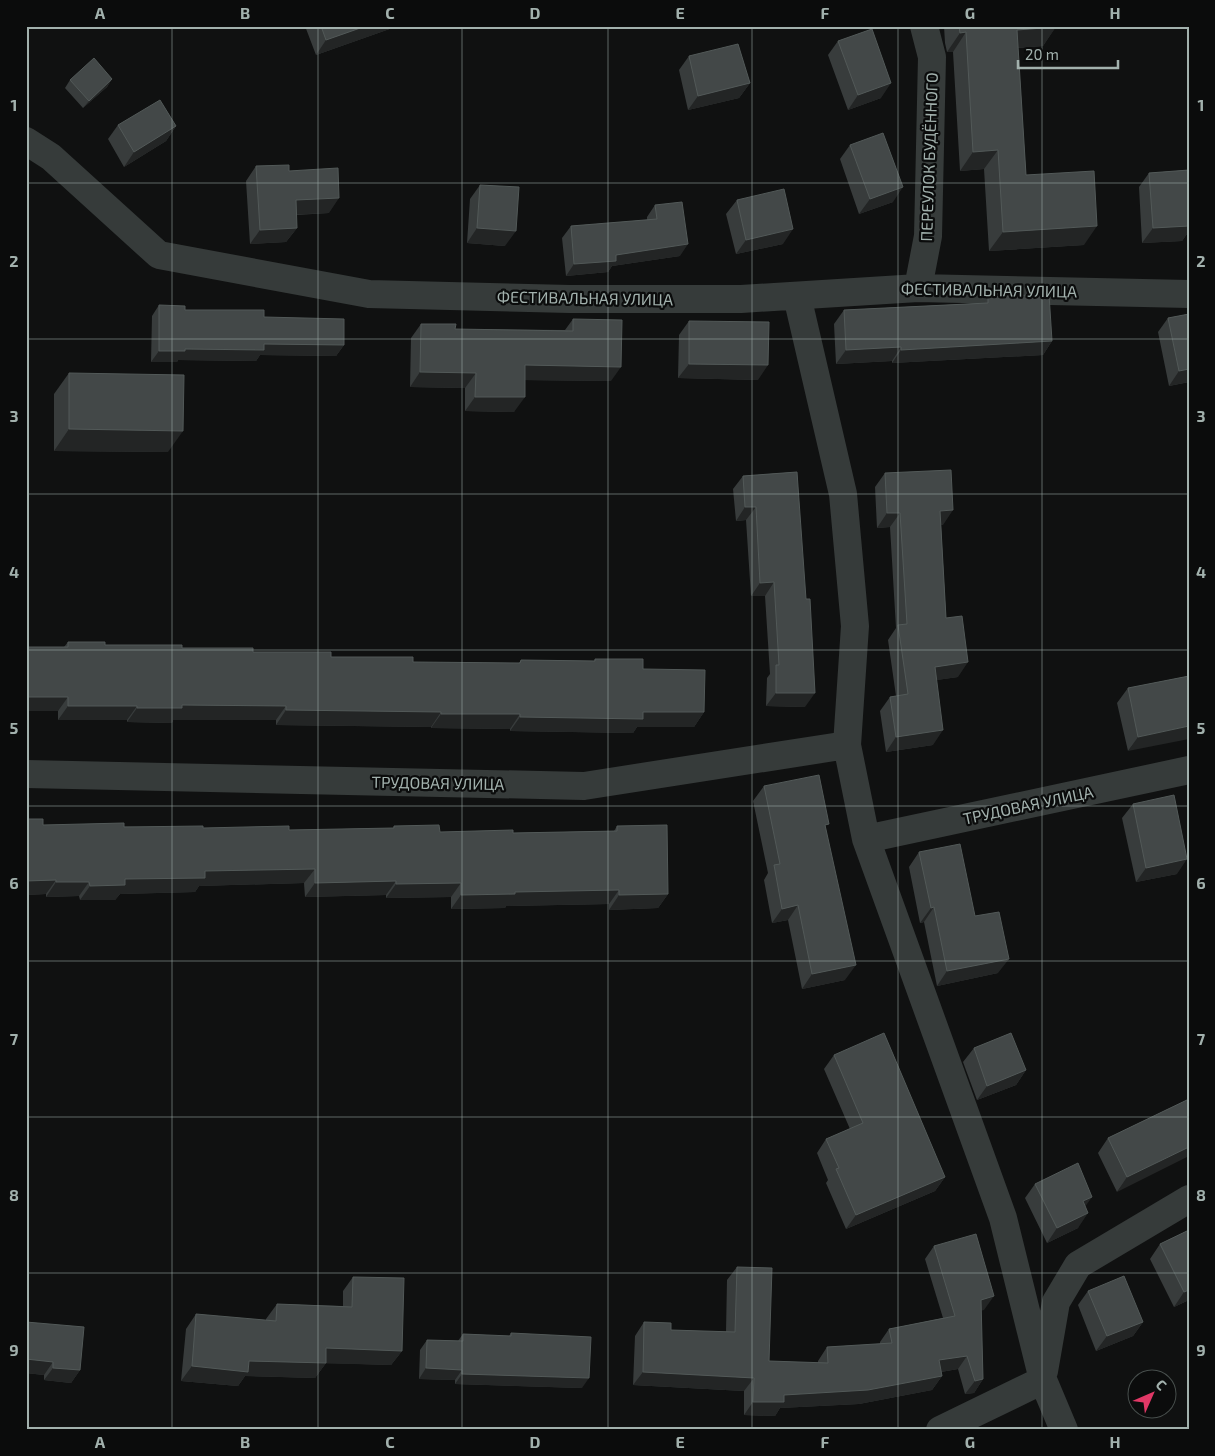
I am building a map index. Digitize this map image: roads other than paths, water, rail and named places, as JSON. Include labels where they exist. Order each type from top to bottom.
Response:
[{"type":"street","name":"ПЕРЕУЛОК БУДЁННОГО","points":[[918,288],[928,236],[932,58],[924,26]]},
{"type":"street","name":"ФЕСТИВАЛЬНАЯ УЛИЦА","points":[[26,141],[51,158],[159,255],[369,294],[570,299],[741,299],[918,288],[1189,294]]},
{"type":"street","points":[[797,296],[843,494],[855,626],[847,745],[866,839],[1003,1218],[1043,1380],[1064,1430]]},
{"type":"street","name":"ТРУДОВАЯ УЛИЦА","points":[[26,774],[584,786],[847,745]]},
{"type":"street","name":"ТРУДОВАЯ УЛИЦА","points":[[866,839],[1189,770]]},
{"type":"street","points":[[1043,1380],[1056,1302],[1078,1265],[1189,1199]]},
{"type":"street","points":[[940,1430],[1043,1380]]}]
